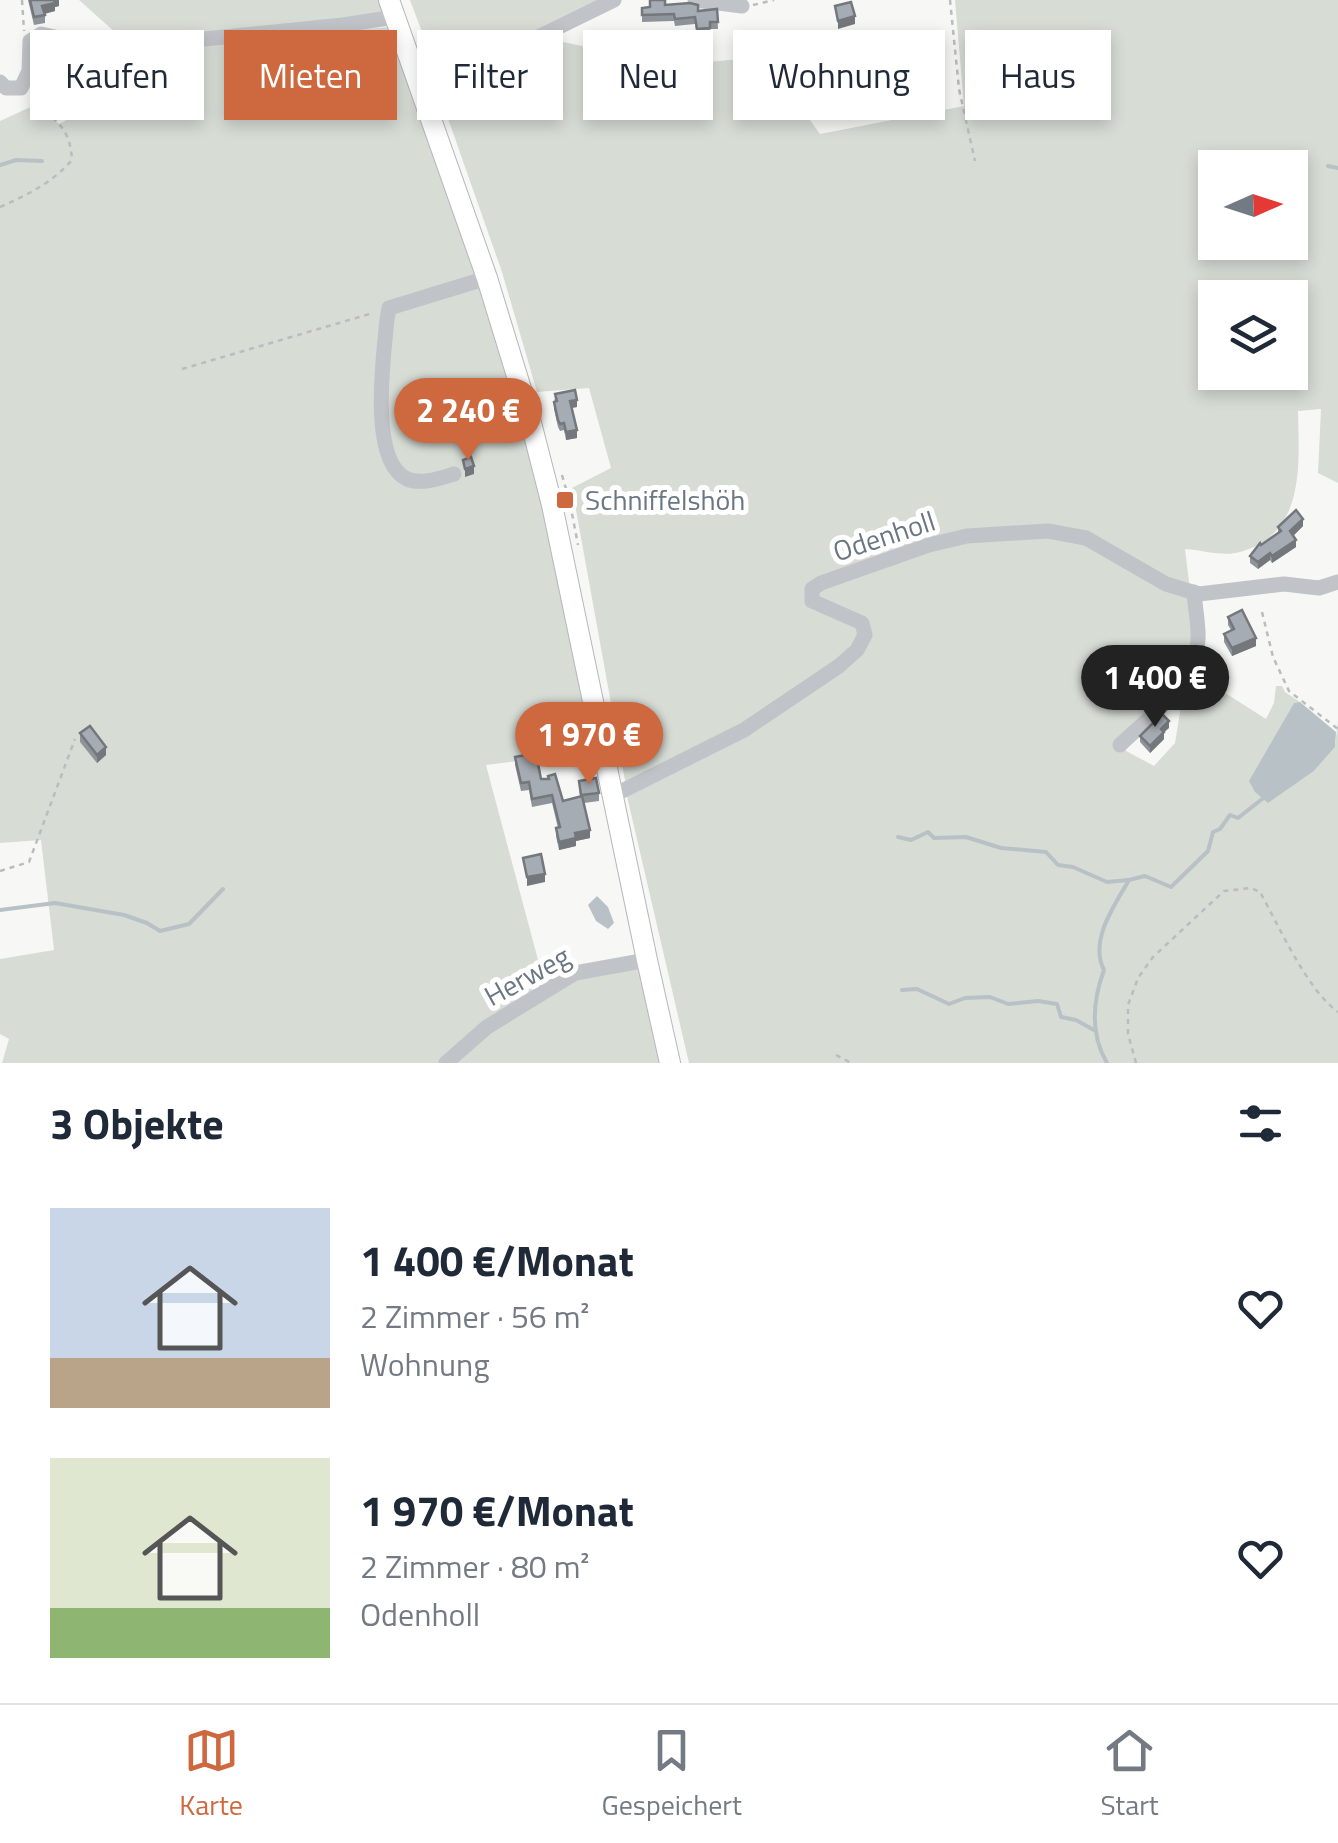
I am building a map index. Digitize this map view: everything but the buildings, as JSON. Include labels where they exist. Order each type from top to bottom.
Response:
[{"type":"main road","points":[[392,8],[417,80]]},
{"type":"main road","points":[[431,120],[488,278],[548,490],[670,1063]]},
{"type":"street","points":[[553,30],[614,0]]},
{"type":"street","points":[[695,0],[742,6]]},
{"type":"street","points":[[204,39],[344,25],[392,8]]},
{"type":"street","points":[[0,82],[12,90],[23,85],[29,72],[30,41]]},
{"type":"street","points":[[454,474],[437,480],[407,479],[387,450],[380,414],[389,308],[488,278]]},
{"type":"street","name":"Odenholl","points":[[612,796],[744,730],[838,666],[857,650],[865,635],[862,622],[812,600],[812,589],[929,545],[967,536],[1048,531],[1086,538],[1166,584],[1194,592],[1284,584],[1319,588],[1338,582]]},
{"type":"street","points":[[1120,746],[1185,678],[1198,641],[1194,592]]},
{"type":"street","name":"Herweg","points":[[446,1063],[471,1038],[575,974],[646,960]]},
{"type":"path","points":[[22,0],[22,21],[30,41]]},
{"type":"path","points":[[742,6],[774,0]]},
{"type":"path","points":[[950,0],[959,89],[975,161]]},
{"type":"path","points":[[0,208],[33,192],[72,160],[71,141],[60,124],[23,85]]},
{"type":"path","points":[[182,369],[389,308]]},
{"type":"path","points":[[1262,612],[1273,657],[1289,690],[1338,729]]},
{"type":"path","points":[[0,871],[29,862],[75,739]]},
{"type":"path","points":[[1136,1063],[1128,1034],[1128,1005],[1138,978],[1152,957],[1224,891],[1250,888],[1260,892],[1302,967],[1321,996],[1338,1012]]},
{"type":"path","points":[[836,1055],[851,1063]]},
{"type":"shaded area","points":[[79,0],[380,0],[384,11],[378,16],[204,34],[204,30],[113,30]]},
{"type":"shaded area","points":[[410,0],[606,0],[546,30],[421,30]]},
{"type":"shaded area","points":[[955,0],[1338,0],[1338,483],[1318,473],[1321,409],[1298,411],[1297,474],[1288,513],[1277,530],[1261,543],[1240,552],[1220,554],[1185,549],[1196,640],[1183,676],[1117,746],[1154,766],[1175,743],[1185,682],[1192,669],[1220,677],[1219,689],[1266,719],[1274,703],[1276,686],[1282,686],[1300,702],[1294,703],[1250,781],[1268,802],[1314,771],[1335,747],[1338,720],[1338,1063],[689,1063],[626,792],[743,728],[626,786],[572,488],[611,468],[589,388],[537,392],[502,272],[449,120],[563,120],[563,42],[583,46],[583,120],[713,120],[713,61],[733,60],[733,120],[810,120],[820,134],[892,120],[945,120],[945,110],[964,106]]},
{"type":"shaded area","points":[[224,41],[224,120],[397,120],[397,46],[417,99],[417,120],[425,120],[486,284],[521,412],[599,751],[486,765],[545,986],[440,1063],[2,1063],[9,1039],[0,1034],[0,959],[54,950],[41,840],[0,843],[0,121],[30,107],[30,120],[55,120],[59,124],[67,120],[204,120],[204,43]]},
{"type":"shaded area","points":[[1300,702],[1336,732],[1335,747],[1314,771],[1268,803],[1249,781],[1294,703]]},
{"type":"shaded area","points":[[597,896],[608,907],[614,923],[608,929],[596,921],[588,905]]},
{"type":"shaded area","points":[[640,963],[665,1063],[452,1063],[488,1030],[578,979]]},
{"type":"waterway","points":[[0,165],[16,160],[42,161]]},
{"type":"waterway","points":[[1328,166],[1338,168]]},
{"type":"waterway","points":[[1107,1063],[1096,1029],[1097,993],[1104,970],[1099,947],[1105,924],[1129,880],[1145,876],[1171,887],[1208,851],[1213,832],[1230,815],[1238,818],[1266,796]]},
{"type":"waterway","points":[[898,837],[911,840],[928,832],[934,838],[966,837],[1001,848],[1046,852],[1058,865],[1073,867],[1107,882],[1128,880]]},
{"type":"waterway","points":[[0,910],[55,903],[124,915],[160,931],[189,924],[223,889]]},
{"type":"waterway","points":[[902,990],[917,989],[949,1004],[965,998],[990,997],[1008,1004],[1057,1004],[1061,1017],[1094,1030]]},
{"type":"place","name":"Schniffelshöh","points":[[565,500]]}]
